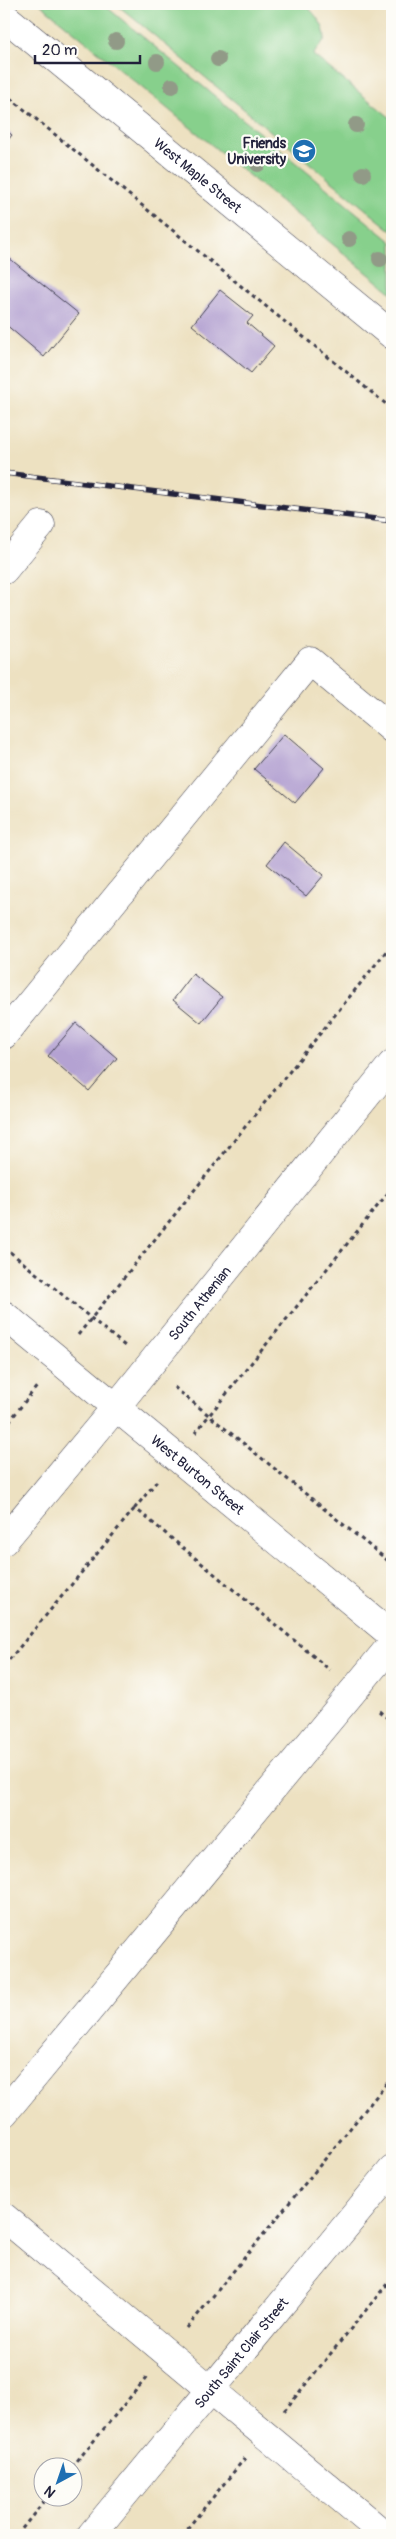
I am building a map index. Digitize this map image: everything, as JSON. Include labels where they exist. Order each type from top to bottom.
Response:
[{"type":"street","name":"West Maple Street","points":[[4,16],[392,335]]},
{"type":"street","points":[[4,570],[41,525]]},
{"type":"street","points":[[4,1035],[310,661],[392,729]]},
{"type":"street","name":"South Athenian","points":[[4,1541],[116,1407],[392,1064]]},
{"type":"street","name":"West Burton Street","points":[[4,1315],[392,1635]]},
{"type":"street","points":[[4,2113],[392,1644]]},
{"type":"street","name":"South Saint Clair Street","points":[[91,2535],[392,2170]]},
{"type":"street","points":[[4,2217],[385,2535]]},
{"type":"path","points":[[4,93],[392,409]]},
{"type":"path","points":[[4,1428],[392,944]]},
{"type":"path","points":[[4,1666],[135,1508],[392,1188]]},
{"type":"path","points":[[4,1247],[392,1564]]},
{"type":"path","points":[[135,1508],[392,1722]]},
{"type":"path","points":[[81,2456],[392,2077]]},
{"type":"path","points":[[182,2535],[392,2278]]},
{"type":"path","points":[[17,2535],[40,2506]]},
{"type":"green space","points":[[40,4],[103,4],[392,242],[392,293]]},
{"type":"green space","points":[[116,4],[305,4],[319,20],[325,34],[325,39],[313,55],[392,119],[392,231]]},
{"type":"building","points":[[4,129],[12,135],[4,145]]},
{"type":"building","points":[[4,254],[79,314],[44,357],[4,323]]},
{"type":"building","points":[[220,290],[253,316],[247,323],[274,346],[251,373],[192,325]]},
{"type":"building","points":[[284,734],[324,768],[295,803],[254,769]]},
{"type":"building","points":[[284,842],[324,875],[306,896],[267,864]]},
{"type":"building","points":[[193,974],[222,997],[201,1023],[173,1000]]},
{"type":"building","points":[[76,1023],[117,1058],[89,1091],[48,1056]]},
{"type":"railway","points":[[4,473],[392,521]]},
{"type":"place","name":"Friends University","points":[[304,151]]}]
